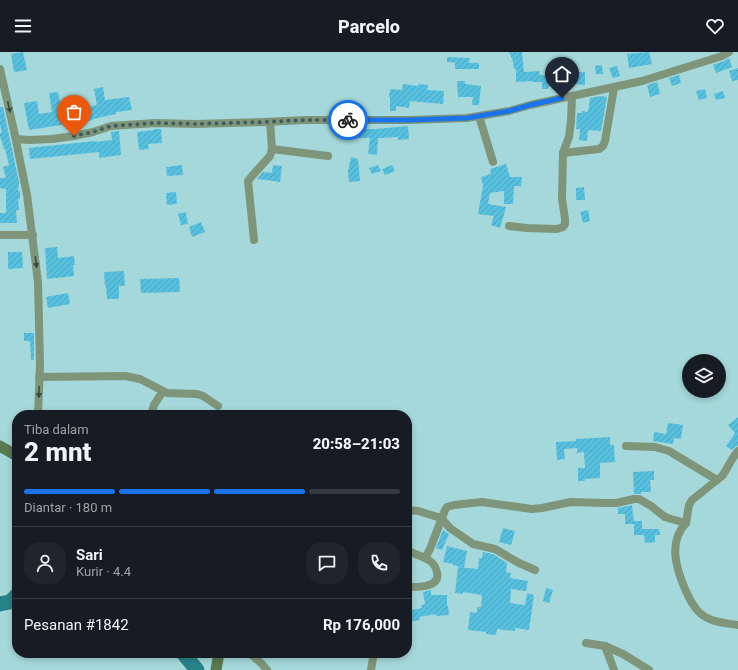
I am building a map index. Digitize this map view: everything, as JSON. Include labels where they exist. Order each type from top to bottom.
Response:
[{"type":"main road","points":[[0,446],[12,453]]},
{"type":"main road","points":[[217,670],[218,658]]},
{"type":"street","points":[[16,139],[29,140],[52,138],[80,134],[111,126],[148,124],[467,118],[509,111],[530,105],[642,81],[722,56],[729,52]]},
{"type":"street","points":[[0,69],[16,139],[33,235],[38,282],[38,410]]},
{"type":"street","points":[[564,153],[599,149],[603,146],[614,88]]},
{"type":"street","points":[[509,226],[557,229],[565,224],[566,219],[562,199],[564,153],[569,137],[572,96]]},
{"type":"street","points":[[479,116],[494,162]]},
{"type":"street","points":[[254,240],[248,181],[270,156],[272,149],[270,122]]},
{"type":"street","points":[[272,149],[328,156]]},
{"type":"street","points":[[0,235],[33,235]]},
{"type":"street","points":[[39,377],[133,377],[146,381],[164,391],[171,393],[197,394],[203,396],[218,406]]},
{"type":"street","points":[[152,410],[154,405],[164,391]]},
{"type":"street","points":[[626,446],[655,447],[669,450],[718,480]]},
{"type":"street","points":[[738,451],[722,476],[692,500],[689,505],[686,522],[678,534],[675,556],[683,583],[696,609],[705,617],[738,625]]},
{"type":"street","points":[[424,558],[430,550],[443,513],[447,507],[454,505],[482,502],[532,509],[570,502],[616,503],[639,499],[671,520],[686,522]]},
{"type":"street","points":[[412,510],[441,518],[450,528],[473,544],[488,547],[535,570]]},
{"type":"street","points":[[412,553],[432,562],[436,568],[438,576],[434,582],[427,586],[412,587]]},
{"type":"street","points":[[586,643],[605,646],[623,654],[649,670]]},
{"type":"street","points":[[605,646],[614,670]]},
{"type":"street","points":[[255,658],[267,670]]},
{"type":"street","points":[[371,670],[373,658]]},
{"type":"building","points":[[23,52],[27,70],[14,72],[11,54]]},
{"type":"building","points":[[509,52],[522,52],[524,72],[539,71],[540,75],[560,75],[559,85],[549,85],[548,89],[542,89],[542,82],[516,82],[516,69],[514,69],[513,61]]},
{"type":"building","points":[[649,52],[652,64],[629,68],[627,54]]},
{"type":"building","points":[[447,57],[470,58],[469,63],[479,63],[479,69],[455,69],[455,63],[458,63],[447,62]]},
{"type":"building","points":[[729,58],[732,67],[716,73],[713,65]]},
{"type":"building","points":[[602,65],[603,74],[596,74],[595,66]]},
{"type":"building","points":[[617,66],[620,76],[613,78],[609,68]]},
{"type":"building","points":[[738,68],[738,80],[732,81],[729,71]]},
{"type":"building","points":[[575,72],[585,72],[585,85],[575,84]]},
{"type":"building","points":[[679,75],[681,83],[672,86],[669,78]]},
{"type":"building","points":[[457,81],[465,81],[465,84],[481,86],[479,105],[472,105],[473,97],[458,97]]},
{"type":"building","points":[[657,82],[660,94],[650,97],[647,85]]},
{"type":"building","points":[[403,84],[418,86],[418,84],[428,85],[427,90],[444,91],[443,104],[410,101],[409,108],[396,106],[396,111],[390,111],[390,89],[402,90]]},
{"type":"building","points":[[103,87],[105,100],[129,97],[132,110],[116,112],[116,114],[93,120],[29,130],[24,103],[37,101],[39,114],[52,112],[49,93],[58,92],[62,112],[97,105],[94,89]]},
{"type":"building","points":[[705,89],[707,98],[699,100],[696,91]]},
{"type":"building","points":[[723,91],[725,98],[716,100],[714,94]]},
{"type":"building","points":[[600,96],[607,97],[601,131],[588,130],[587,141],[579,140],[580,129],[576,129],[577,113],[582,113],[582,111],[588,112],[590,98]]},
{"type":"building","points":[[0,107],[3,107],[19,182],[18,191],[20,191],[20,199],[18,199],[19,210],[16,210],[17,223],[0,223],[0,213],[6,213],[6,189],[0,188],[0,178],[6,178],[3,167],[9,165],[0,136],[0,133],[2,133],[0,125]]},
{"type":"building","points":[[408,126],[409,139],[398,140],[398,137],[378,138],[377,155],[368,154],[370,138],[357,138],[357,129]]},
{"type":"building","points":[[161,129],[162,143],[148,144],[149,149],[139,150],[137,132]]},
{"type":"building","points":[[119,131],[121,155],[99,158],[99,152],[30,159],[29,148],[112,140],[111,132]]},
{"type":"building","points":[[351,157],[358,159],[360,181],[349,182],[348,171]]},
{"type":"building","points":[[506,164],[510,177],[522,177],[521,186],[514,186],[513,204],[504,204],[504,191],[490,193],[488,204],[506,207],[500,228],[491,225],[494,216],[478,214],[483,186],[481,177],[491,174],[490,169]]},
{"type":"building","points":[[182,165],[183,175],[167,176],[166,167]]},
{"type":"building","points":[[273,165],[282,166],[280,182],[257,179],[263,172],[272,173]]},
{"type":"building","points":[[378,165],[381,171],[372,174],[369,168]]},
{"type":"building","points":[[392,165],[395,171],[385,175],[382,169]]},
{"type":"building","points":[[584,187],[585,200],[576,200],[576,188]]},
{"type":"building","points":[[176,192],[177,204],[167,205],[166,193]]},
{"type":"building","points":[[588,210],[590,221],[583,223],[580,212]]},
{"type":"building","points":[[186,212],[188,224],[181,225],[178,214]]},
{"type":"building","points":[[201,222],[205,232],[192,237],[189,227]]},
{"type":"building","points":[[57,247],[58,258],[74,256],[74,276],[47,279],[45,248]]},
{"type":"building","points":[[8,252],[22,252],[23,268],[8,269]]},
{"type":"building","points":[[124,271],[125,286],[119,286],[119,299],[107,299],[104,272]]},
{"type":"building","points":[[179,278],[180,292],[141,293],[140,279]]},
{"type":"building","points":[[68,293],[70,304],[48,308],[46,297]]},
{"type":"building","points":[[24,333],[34,333],[34,360],[31,360],[30,341],[24,341]]},
{"type":"building","points":[[738,417],[738,446],[732,450],[726,446],[735,433],[728,425]]},
{"type":"building","points":[[668,423],[683,425],[681,439],[674,438],[673,444],[653,441],[654,432],[666,434]]},
{"type":"building","points":[[610,437],[610,445],[614,445],[615,462],[600,463],[600,478],[578,481],[578,468],[585,468],[584,452],[577,453],[577,448],[564,449],[565,459],[557,460],[556,442]]},
{"type":"building","points":[[654,471],[654,480],[650,480],[651,492],[634,494],[633,472]]},
{"type":"building","points":[[632,505],[634,521],[642,521],[642,529],[659,529],[660,535],[655,535],[655,542],[645,543],[644,535],[634,535],[634,524],[625,524],[625,514],[618,514],[618,508]]},
{"type":"building","points":[[503,528],[515,531],[511,545],[499,542]]},
{"type":"building","points":[[443,530],[449,534],[442,550],[436,548]]},
{"type":"building","points":[[447,546],[467,551],[464,568],[443,562]]},
{"type":"building","points":[[483,552],[493,554],[507,563],[506,572],[511,573],[510,578],[528,581],[526,591],[511,589],[510,603],[525,605],[527,593],[534,595],[529,630],[515,628],[515,631],[497,629],[496,635],[468,630],[470,612],[477,613],[477,607],[481,607],[482,595],[463,592],[463,594],[455,593],[458,567],[478,569],[479,558],[482,558]]},
{"type":"building","points":[[546,588],[553,590],[549,603],[543,601]]},
{"type":"building","points":[[431,590],[431,595],[447,595],[449,615],[436,616],[436,614],[419,617],[420,620],[412,621],[412,610],[422,608],[421,605],[425,604],[423,592]]},
{"type":"waterway","points":[[0,604],[10,602],[12,600]]},
{"type":"waterway","points":[[187,658],[197,670]]},
{"type":"way so far","points":[[74,136],[111,126],[155,123],[196,124],[348,120]]},
{"type":"route","points":[[348,120],[467,118],[509,111],[562,98]]}]
